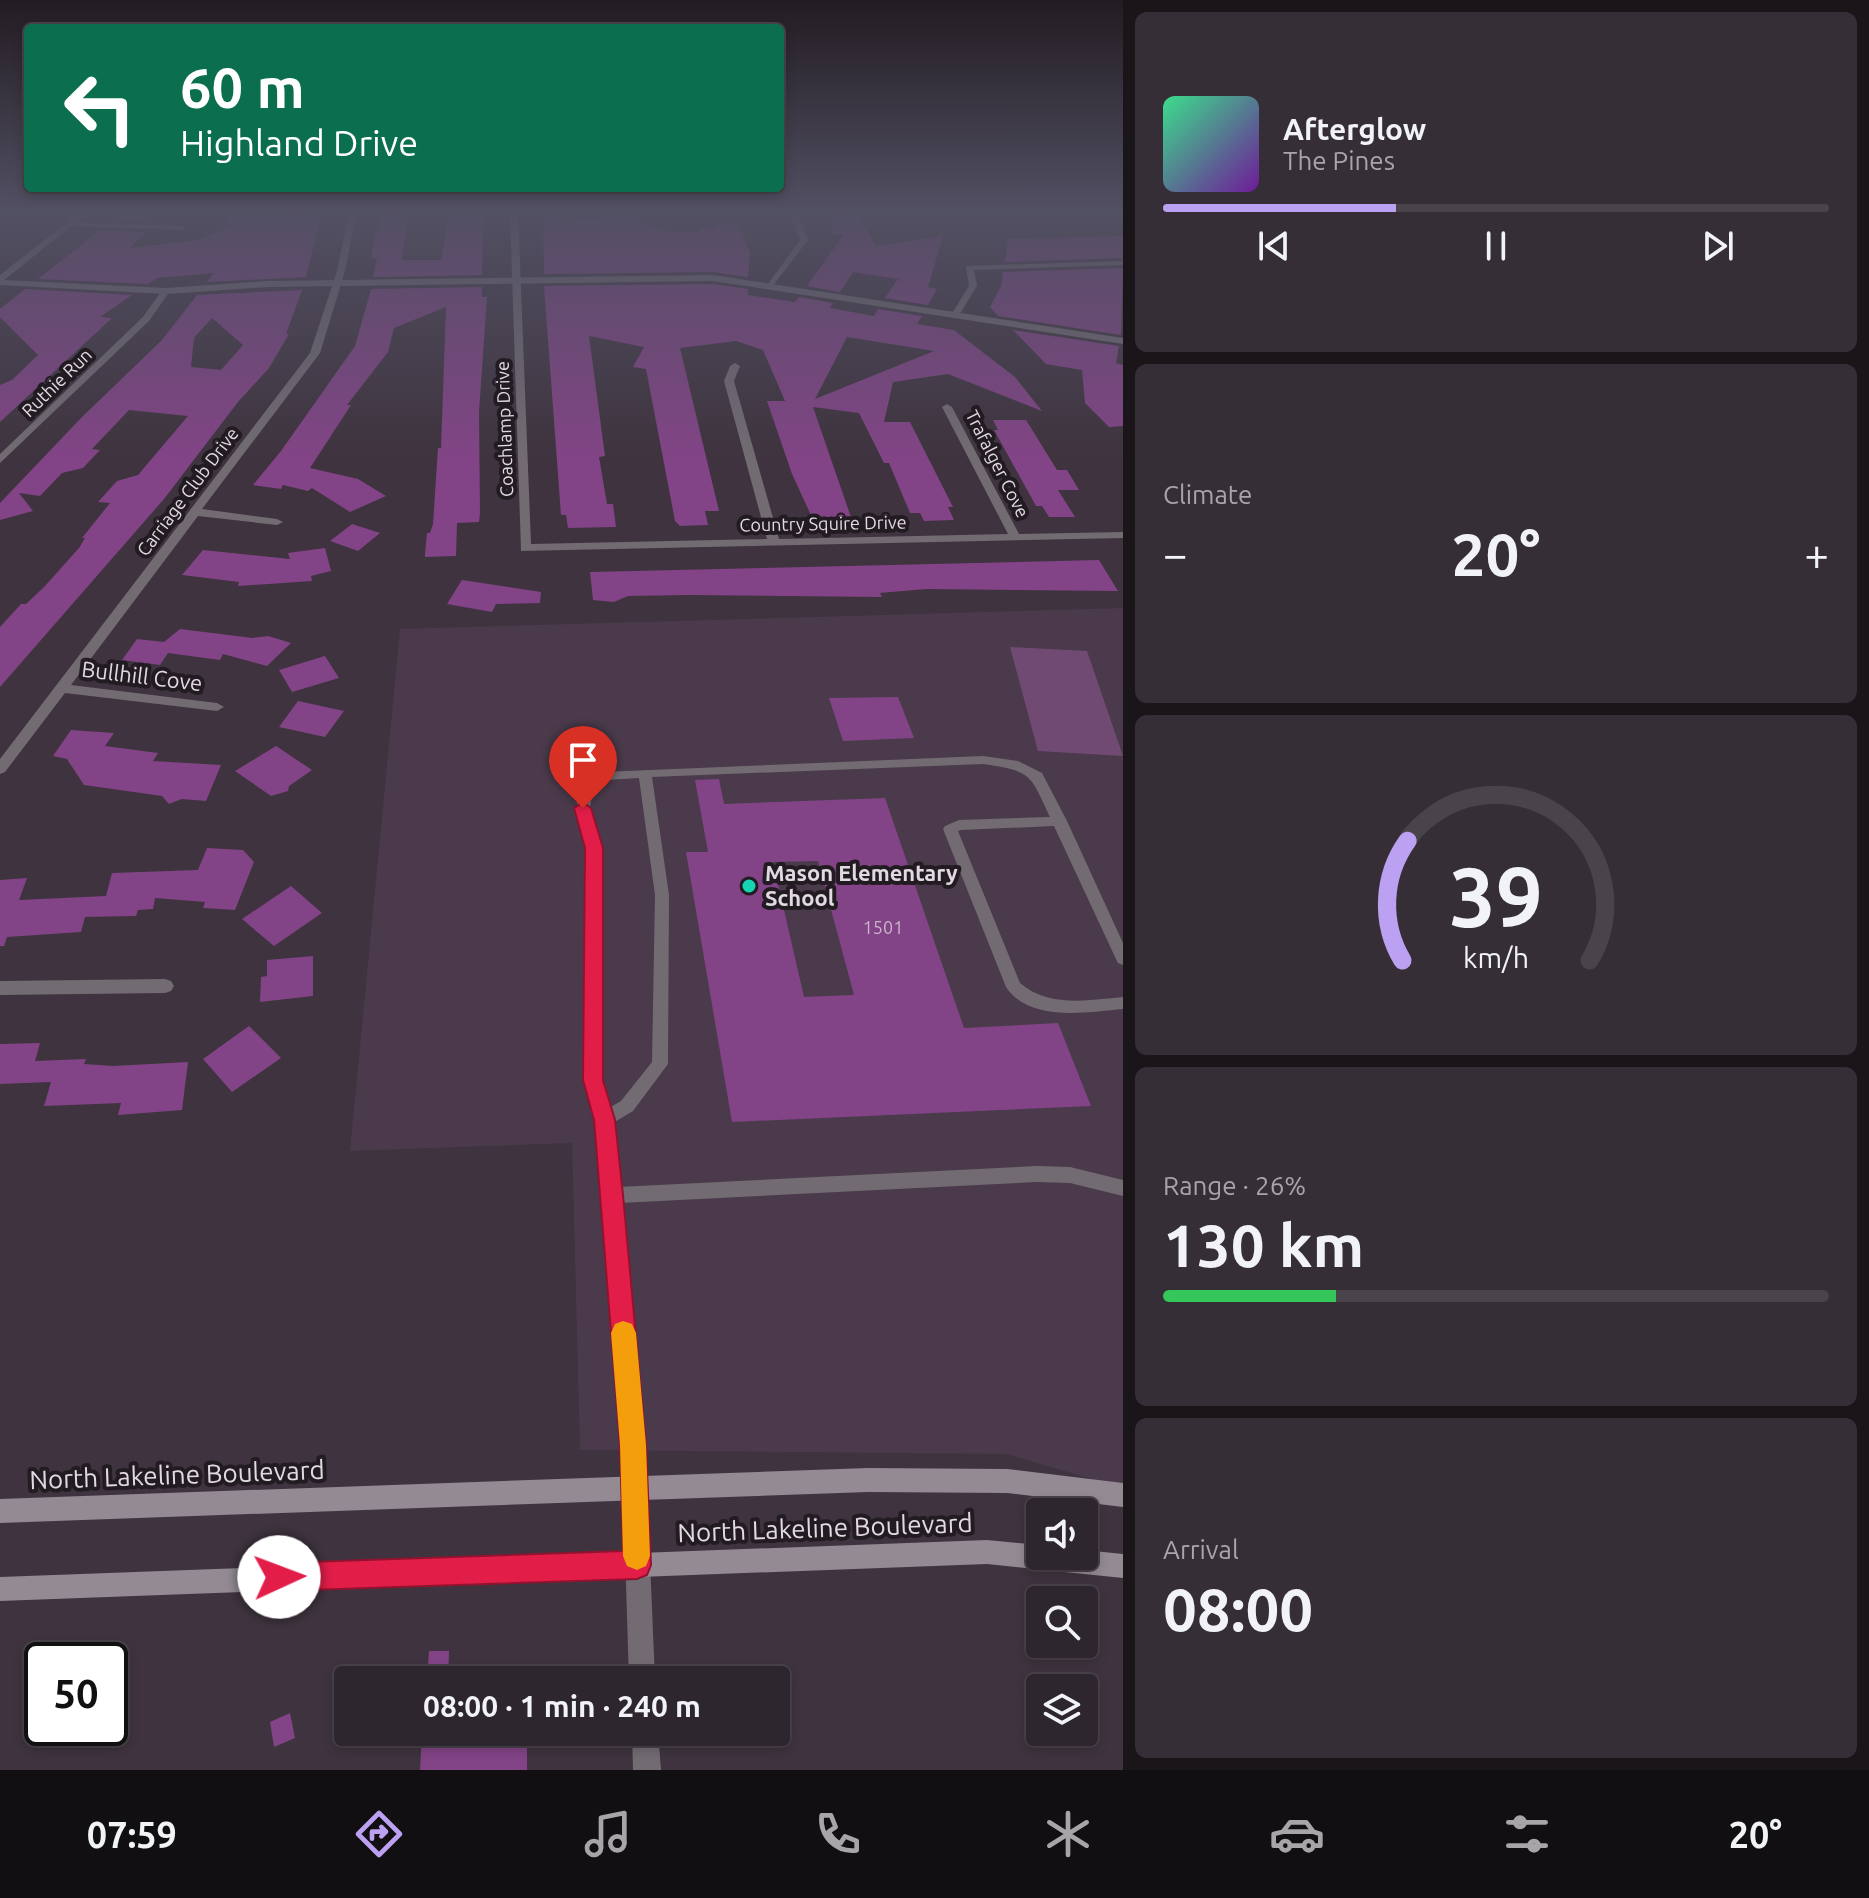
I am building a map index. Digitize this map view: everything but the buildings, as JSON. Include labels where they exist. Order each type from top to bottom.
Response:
[{"type":"main road","name":"North Lakeline Boulevard","points":[[0,1511],[868,1480],[992,1481],[1123,1495]]},
{"type":"main road","name":"North Lakeline Boulevard","points":[[0,1589],[987,1552],[1123,1566]]},
{"type":"street","name":"Ruthie Run","points":[[0,460],[146,319],[163,295]]},
{"type":"street","name":"Carriage Club Drive","points":[[0,769],[315,353],[333,295]]},
{"type":"street","name":"Coachlamp Drive","points":[[516,295],[525,548]]},
{"type":"street","points":[[835,295],[1123,341]]},
{"type":"street","points":[[955,315],[968,295]]},
{"type":"street","points":[[735,366],[729,381],[774,543]]},
{"type":"street","name":"Trafalger Cove","points":[[947,407],[1015,537]]},
{"type":"street","points":[[195,512],[277,522]]},
{"type":"street","name":"Country Squire Drive","points":[[525,548],[1123,535]]},
{"type":"street","name":"Bullhill Cove","points":[[62,688],[217,707]]},
{"type":"street","points":[[0,988],[165,986]]},
{"type":"street","points":[[635,1489],[641,1666]]},
{"type":"street","points":[[646,1746],[647,1770]]},
{"type":"lane","points":[[635,1489],[612,1195],[604,1120],[593,1080],[594,848],[583,808],[587,788],[603,776],[645,773],[1014,764],[1037,776],[1123,959]]},
{"type":"lane","points":[[604,1120],[627,1106],[660,1064],[662,895],[645,773]]},
{"type":"lane","points":[[1060,821],[959,825],[950,829],[1014,987],[1024,998],[1039,1005],[1123,1003]]},
{"type":"lane","points":[[612,1195],[1036,1174],[1070,1175],[1123,1188]]},
{"type":"shaded area","name":"Mason Elementary School","points":[[1123,608],[1123,1488],[1006,1454],[580,1450],[572,1143],[350,1151],[400,629]]},
{"type":"shaded area","points":[[1010,647],[1087,651],[1123,756],[1038,751]]},
{"type":"slow traffic","points":[[623,1333],[633,1445],[637,1556]]},
{"type":"place","name":"Mason Elementary School","points":[[749,886]]},
{"type":"route","points":[[279,1577],[637,1565],[633,1445],[612,1195],[604,1120],[593,1080],[594,848],[583,808]]}]
